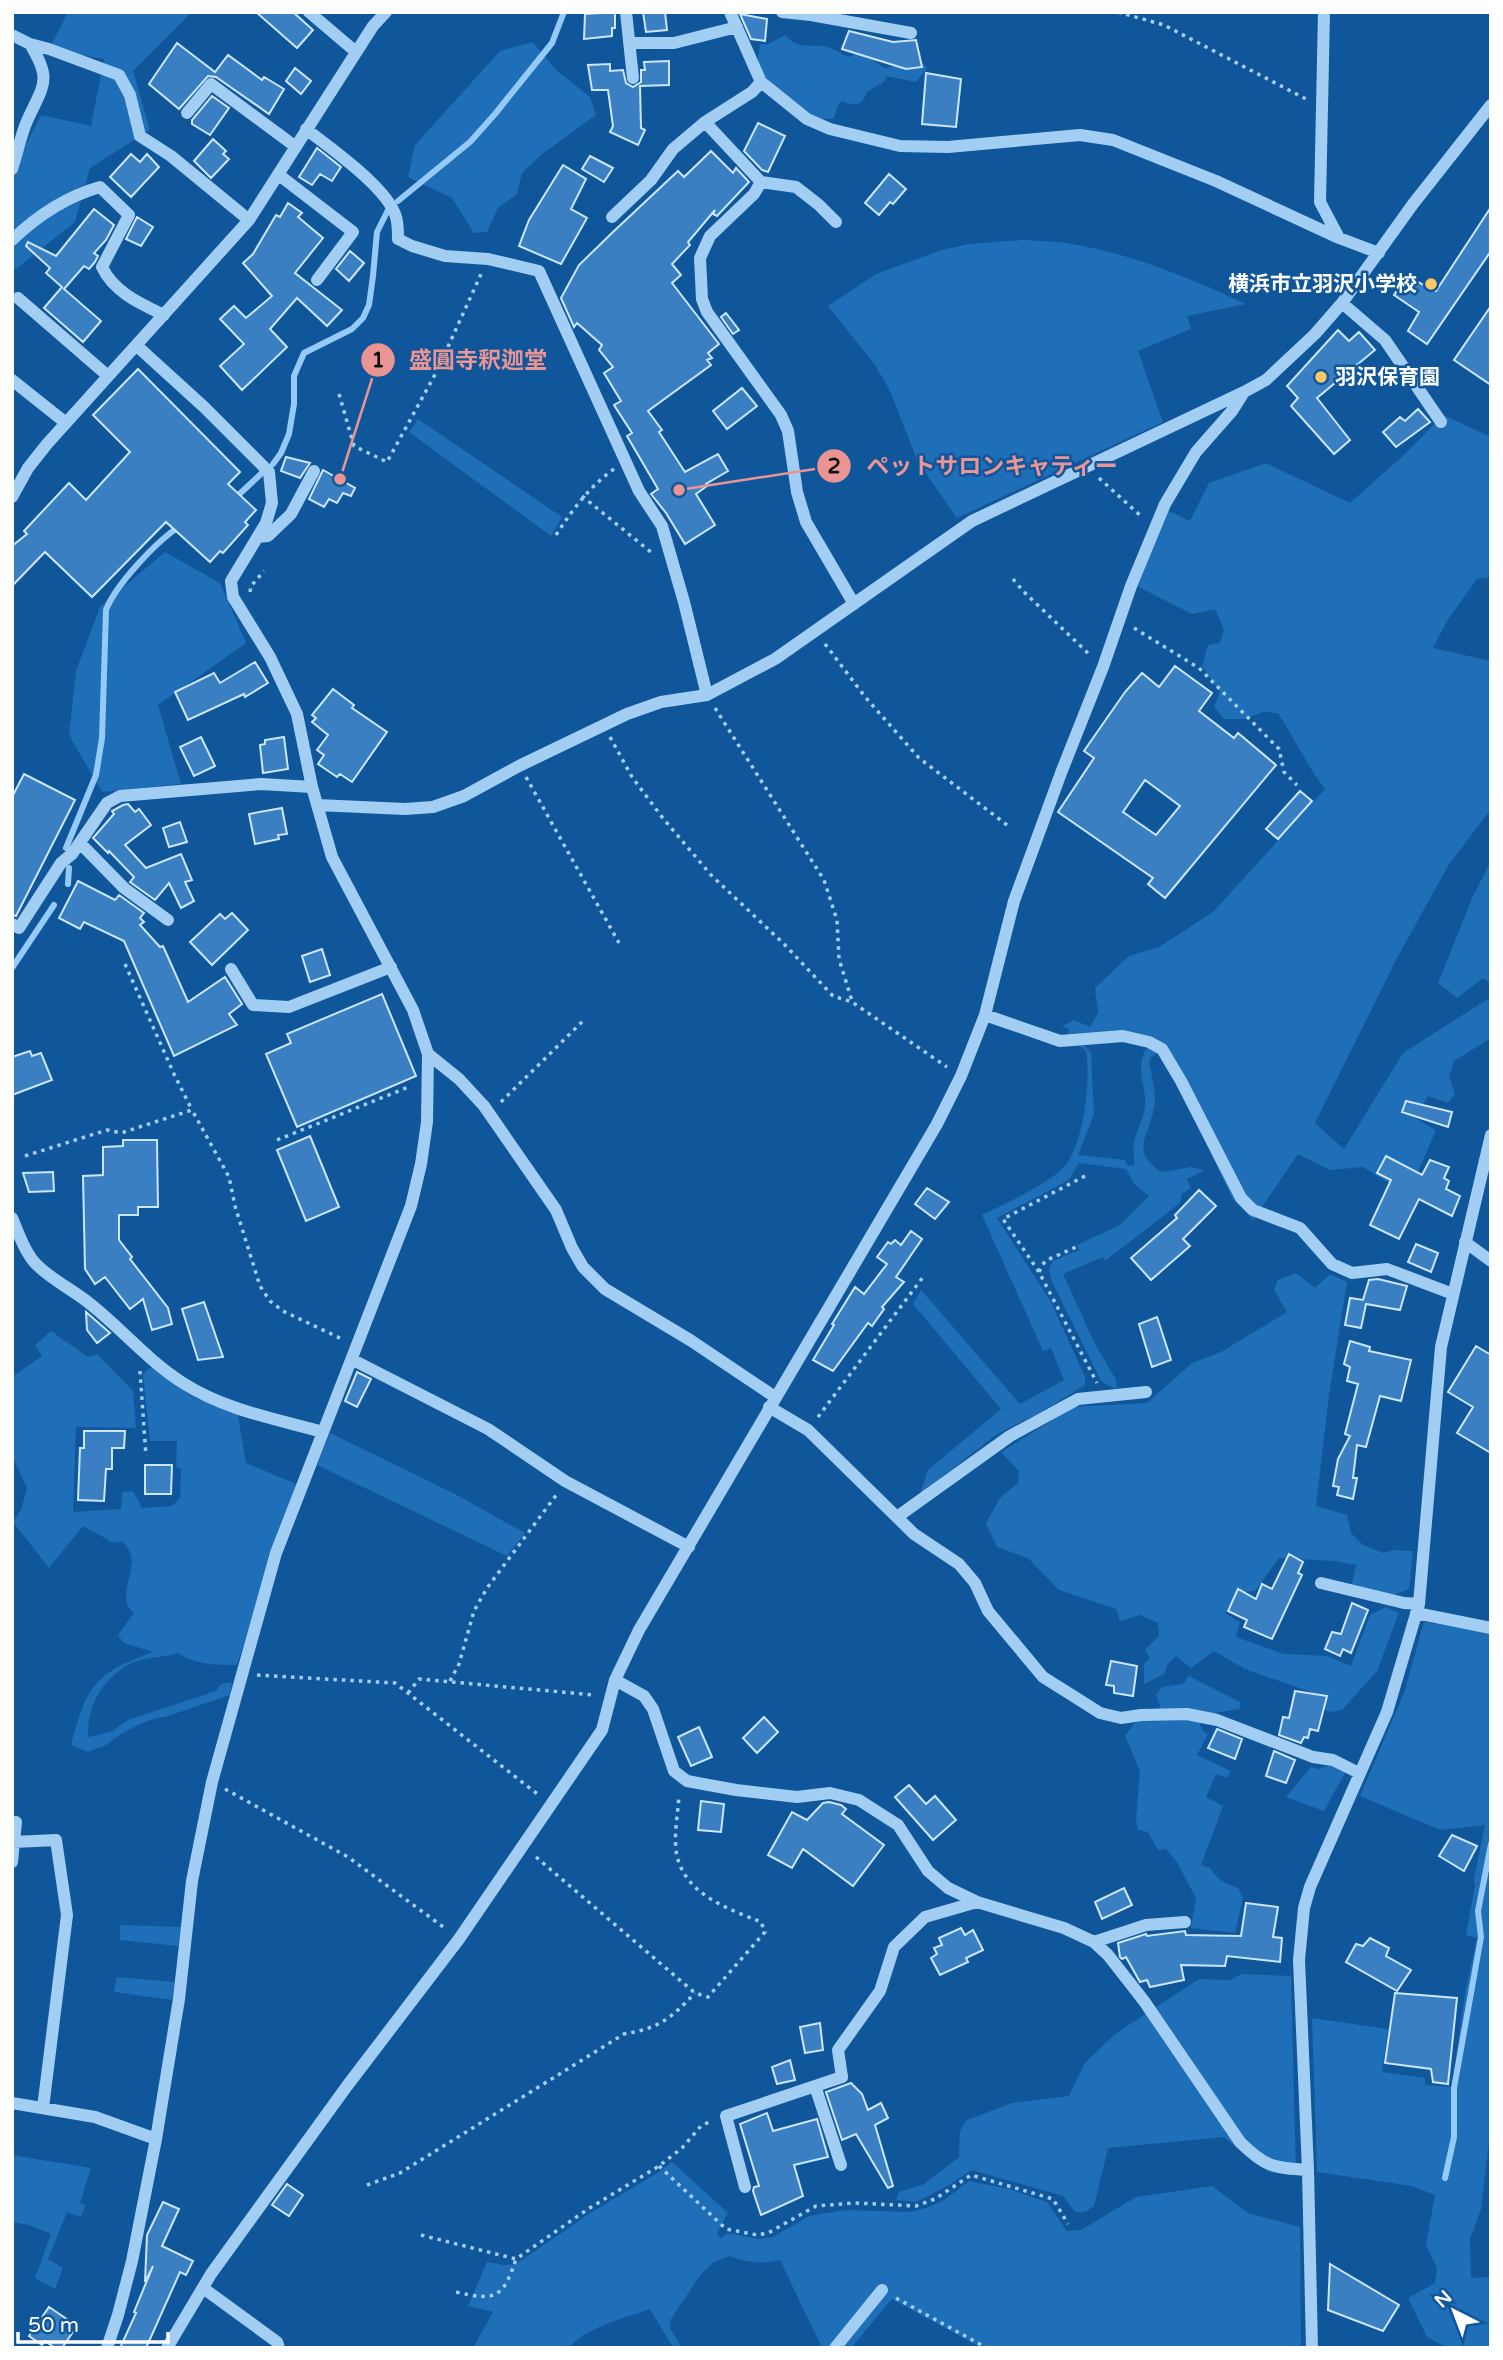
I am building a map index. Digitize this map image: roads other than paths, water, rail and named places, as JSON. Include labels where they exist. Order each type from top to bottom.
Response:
[{"type":"street","points":[[309,12],[356,52]]},
{"type":"street","points":[[12,497],[28,468],[66,423],[249,220],[373,26],[386,12]]},
{"type":"street","points":[[626,12],[633,78]]},
{"type":"street","points":[[730,12],[761,82],[807,119],[830,129],[900,146],[948,147],[1080,135],[1114,140],[1216,181],[1339,238],[1379,253]]},
{"type":"street","points":[[782,12],[911,33]]},
{"type":"street","points":[[1324,12],[1320,202],[1339,238]]},
{"type":"street","points":[[629,43],[674,43],[737,27]]},
{"type":"street","points":[[12,35],[30,44],[120,75],[130,95],[140,136],[171,156],[249,220]]},
{"type":"street","points":[[12,169],[44,78],[43,64],[30,44]]},
{"type":"street","points":[[612,217],[651,180],[673,149],[705,122],[752,92],[761,82]]},
{"type":"street","points":[[187,113],[211,84],[296,147]]},
{"type":"street","points":[[317,805],[405,809],[433,807],[464,796],[627,714],[661,702],[706,695],[775,659],[972,521],[1266,380],[1315,334],[1342,303],[1413,204],[1491,105]]},
{"type":"street","points":[[705,122],[761,182],[796,187],[836,222]]},
{"type":"street","points":[[306,129],[341,156],[387,198],[397,217],[398,239],[445,256],[488,259],[539,271],[639,491],[662,526],[706,695]]},
{"type":"street","points":[[279,175],[353,232],[317,280]]},
{"type":"street","points":[[761,182],[754,194],[710,236],[700,258],[702,299],[708,312],[781,415],[788,431],[797,492],[806,522],[854,604]]},
{"type":"street","points":[[12,240],[30,223],[59,203],[100,187],[130,215],[102,267],[108,281],[128,297],[164,315]]},
{"type":"street","points":[[18,298],[108,376]]},
{"type":"street","points":[[1342,303],[1385,340],[1441,422]]},
{"type":"street","points":[[107,2348],[132,2261],[156,2139],[179,1999],[192,1881],[212,1782],[276,1553],[411,1206],[427,1122],[428,1079],[428,1054],[414,1010],[332,857],[312,787],[297,714],[270,657],[233,597],[231,581],[266,523],[272,503],[269,472],[204,407],[136,346]]},
{"type":"street","points":[[15,384],[66,423]]},
{"type":"street","points":[[167,2348],[203,2288],[347,2085],[459,1939],[602,1730],[615,1680],[639,1630],[913,1167],[961,1076],[985,1015],[1014,901],[1165,504],[1196,452],[1232,411],[1244,392]]},
{"type":"street","points":[[258,537],[268,537],[291,514],[314,471]]},
{"type":"street","points":[[12,923],[19,928],[61,863],[72,854],[107,803],[120,796],[261,784],[312,787]]},
{"type":"street","points":[[80,843],[124,888],[168,920]]},
{"type":"street","points":[[231,969],[253,1005],[289,1007],[391,967]]},
{"type":"street","points":[[985,1015],[1060,1041],[1123,1035],[1149,1042],[1161,1049],[1181,1081],[1241,1198],[1253,1210],[1300,1228],[1332,1264],[1352,1273],[1387,1269],[1453,1294]]},
{"type":"street","points":[[428,1054],[459,1079],[490,1114],[556,1210],[583,1267],[605,1289],[690,1340],[808,1430],[914,1534],[959,1564],[975,1583],[988,1611],[1043,1677],[1100,1713],[1121,1718],[1187,1714],[1216,1720],[1313,1758],[1334,1759],[1359,1773]]},
{"type":"street","points":[[1312,2348],[1300,1934],[1310,1887],[1390,1703],[1418,1609],[1441,1347],[1491,1135]]},
{"type":"street","points":[[12,1218],[36,1264],[90,1304],[162,1368],[207,1396],[239,1409],[323,1432]]},
{"type":"street","points":[[1465,1242],[1491,1261]]},
{"type":"street","points":[[352,1360],[488,1429],[565,1481],[689,1548]]},
{"type":"street","points":[[897,1517],[1010,1436],[1078,1399],[1146,1392]]},
{"type":"street","points":[[1321,1583],[1491,1628]]},
{"type":"street","points":[[615,1680],[644,1696],[653,1709],[674,1770],[687,1782],[797,1797],[830,1793],[859,1800],[898,1825],[928,1871],[948,1888],[978,1902],[1064,1928],[1094,1942],[1108,1955],[1144,2001],[1240,2142],[1255,2157],[1275,2168],[1308,2170]]},
{"type":"street","points":[[12,1862],[16,1822]]},
{"type":"street","points":[[14,1842],[56,1840],[68,1915],[43,2108]]},
{"type":"street","points":[[745,2188],[726,2116],[842,2077],[838,2050],[880,1991],[894,1947],[925,1917],[978,1902]]},
{"type":"street","points":[[1094,1942],[1146,1925],[1185,1922]]},
{"type":"street","points":[[816,2086],[841,2165]]},
{"type":"street","points":[[12,2104],[95,2117],[156,2139]]},
{"type":"street","points":[[203,2288],[277,2342],[279,2348]]},
{"type":"street","points":[[835,2348],[882,2290]]},
{"type":"waterway","points":[[398,201],[470,142],[495,114],[552,43],[564,12]]},
{"type":"waterway","points":[[273,464],[289,434],[294,404],[294,376],[304,353],[352,329],[363,318],[369,305],[377,232],[388,210]]},
{"type":"waterway","points":[[233,500],[263,472]]},
{"type":"waterway","points":[[66,848],[96,775],[102,738],[106,610],[138,564],[180,526]]},
{"type":"waterway","points":[[68,884],[69,868]]},
{"type":"waterway","points":[[12,968],[54,905]]},
{"type":"waterway","points":[[1445,2178],[1454,2137],[1454,2088],[1481,1937],[1478,1911],[1491,1844]]},
{"type":"place","name":"横浜市立羽沢小学校","points":[[1431,284]]},
{"type":"place","name":"羽沢保育園","points":[[1321,377]]},
{"type":"place","name":"盛圓寺釈迦堂","points":[[340,479]]},
{"type":"place","name":"ペットサロンキャティー","points":[[679,490]]}]
